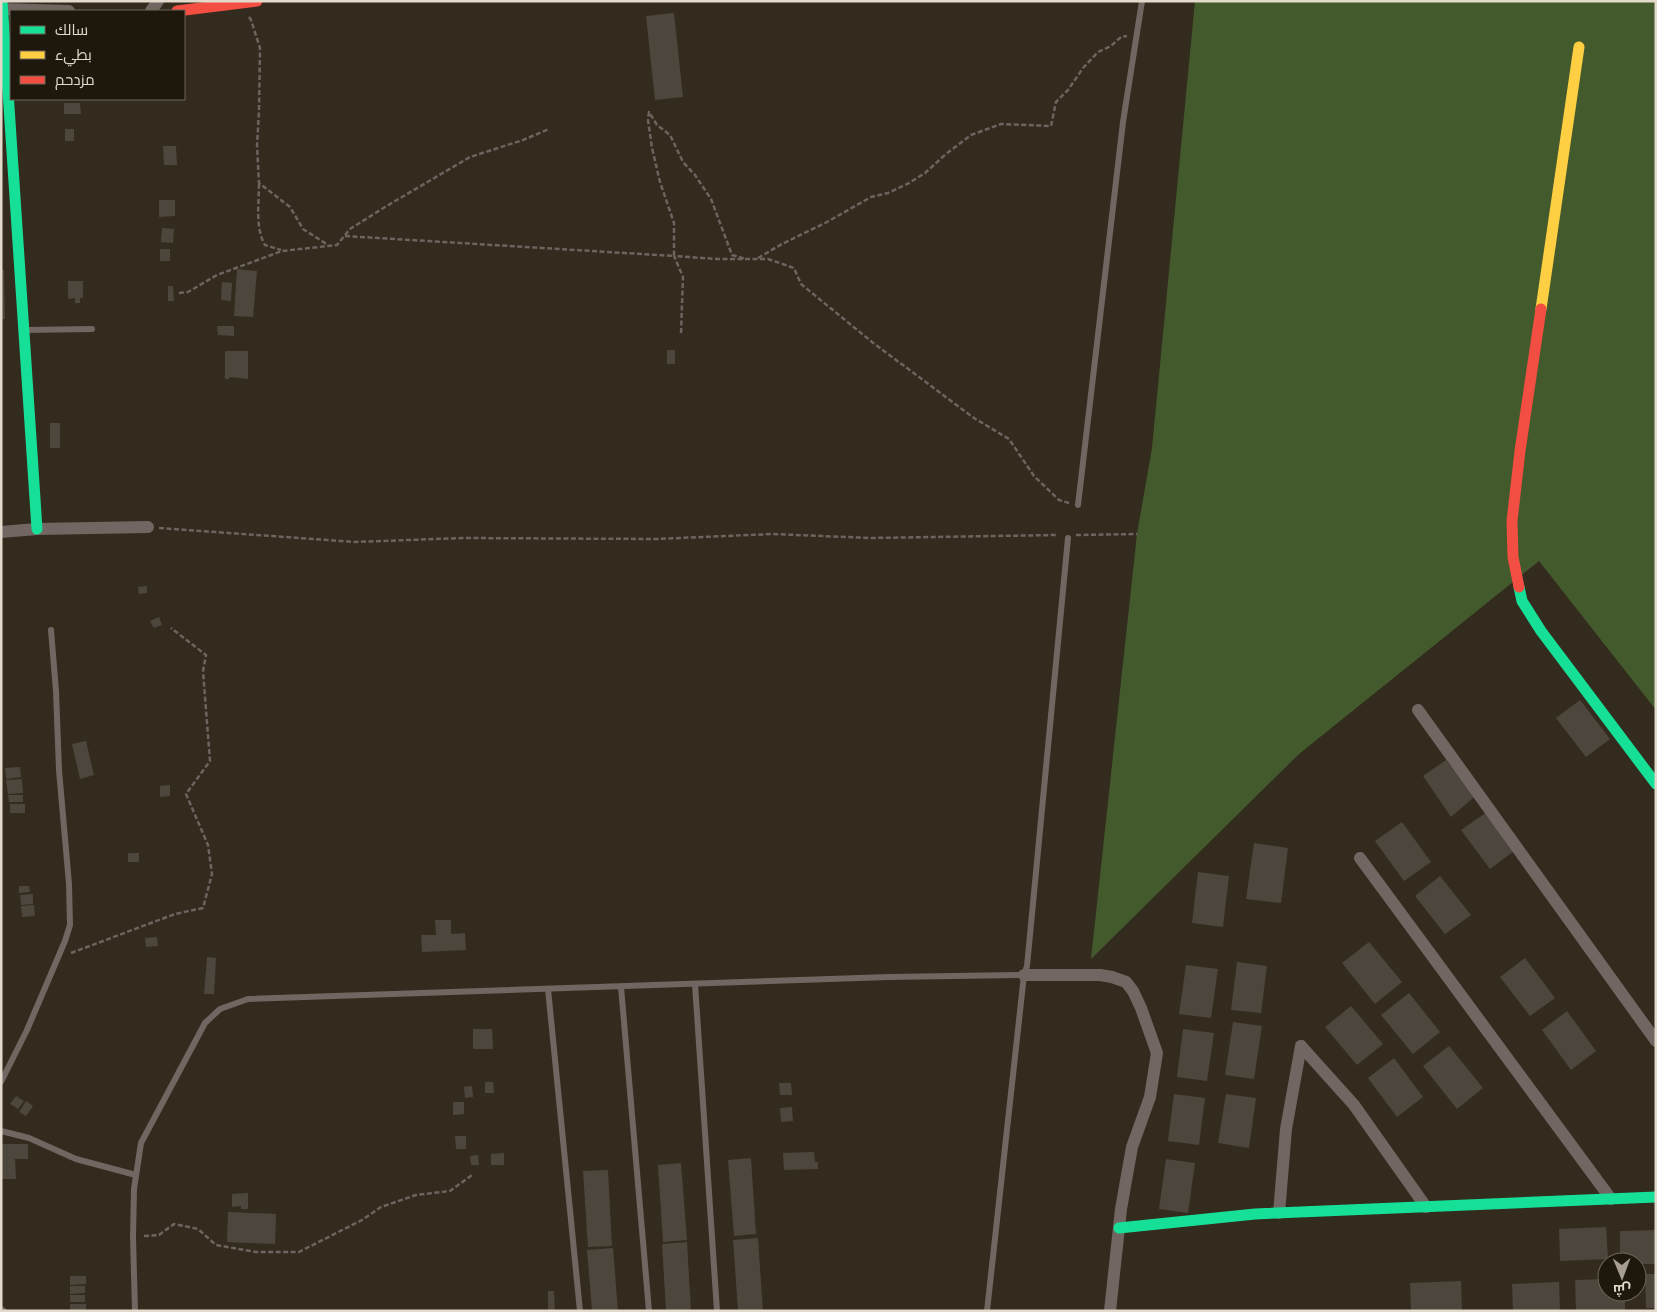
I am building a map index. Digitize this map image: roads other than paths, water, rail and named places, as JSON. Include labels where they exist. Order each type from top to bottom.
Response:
[{"type":"street","points":[[185,10],[257,1]]},
{"type":"street","points":[[37,528],[2,7],[52,10]]},
{"type":"street","points":[[1579,47],[1520,451],[1512,521],[1513,557],[1522,601],[1541,631],[1656,784]]},
{"type":"street","points":[[1,532],[37,528],[148,527]]},
{"type":"street","points":[[1418,710],[1656,1041]]},
{"type":"street","points":[[1360,858],[1611,1199]]},
{"type":"street","points":[[1024,975],[1100,975],[1126,982],[1133,991],[1143,1013],[1157,1053],[1150,1097],[1132,1147],[1119,1228],[1110,1311]]},
{"type":"street","points":[[1279,1213],[1286,1128],[1301,1046],[1354,1105],[1426,1207]]},
{"type":"street","points":[[1119,1228],[1255,1214],[1656,1198]]},
{"type":"lane","points":[[1078,505],[1123,122],[1142,1]]},
{"type":"lane","points":[[25,330],[92,329]]},
{"type":"lane","points":[[987,1311],[1024,975],[1028,966],[1068,537]]},
{"type":"lane","points":[[1,1082],[27,1030],[70,925],[69,884],[59,770],[56,691],[51,630]]},
{"type":"lane","points":[[136,1311],[133,1237],[134,1189],[141,1143],[205,1023],[220,1009],[248,999],[889,977],[1024,975]]},
{"type":"lane","points":[[695,984],[717,1311]]},
{"type":"lane","points":[[621,987],[649,1311]]},
{"type":"lane","points":[[548,989],[580,1311]]},
{"type":"lane","points":[[1,1131],[29,1138],[76,1160],[136,1175]]}]
